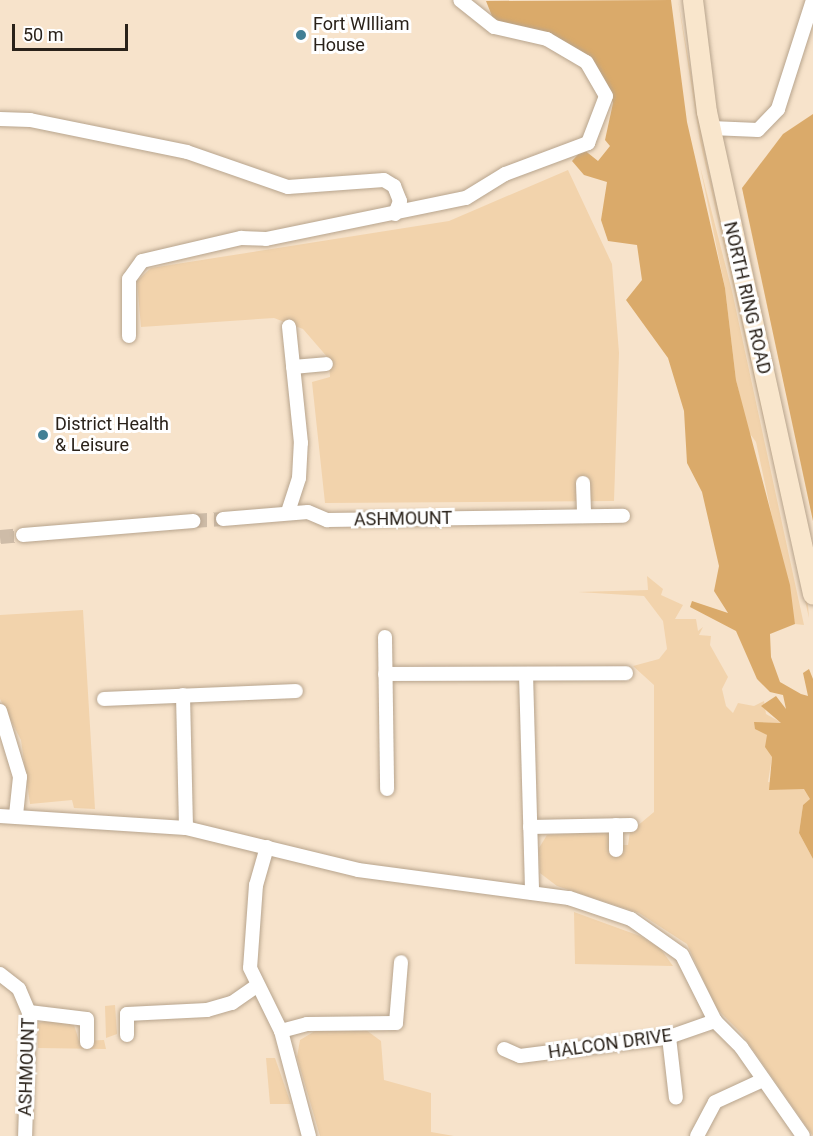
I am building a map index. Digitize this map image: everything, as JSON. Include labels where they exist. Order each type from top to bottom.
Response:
[{"type":"main road","name":"NORTH RING ROAD","points":[[693,0],[711,128],[813,594]]},
{"type":"street","points":[[129,336],[129,279],[142,261],[241,238],[266,238],[466,198],[505,174],[588,143],[602,118],[606,96],[586,62],[546,39],[494,27],[460,0]]},
{"type":"street","points":[[711,128],[758,130],[778,109],[813,0]]},
{"type":"street","points":[[0,119],[30,120],[188,152],[288,187],[384,180],[394,186],[400,201],[395,214]]},
{"type":"street","points":[[288,512],[300,455],[289,327]]},
{"type":"street","points":[[293,367],[326,364]]},
{"type":"street","points":[[583,483],[584,516]]},
{"type":"street","name":"ASHMOUNT","points":[[223,519],[288,512],[308,512],[327,520],[623,516]]},
{"type":"street","points":[[23,535],[193,521]]},
{"type":"street","points":[[385,637],[385,674],[393,736],[387,789]]},
{"type":"street","points":[[385,674],[626,673]]},
{"type":"street","points":[[526,674],[532,893]]},
{"type":"street","points":[[105,699],[296,691]]},
{"type":"street","points":[[183,695],[186,828]]},
{"type":"street","points":[[0,711],[17,756],[16,816]]},
{"type":"street","points":[[0,816],[186,828],[358,870],[532,893],[592,904],[661,937],[695,973],[715,1021],[763,1080],[803,1136]]},
{"type":"street","points":[[615,825],[616,850]]},
{"type":"street","points":[[530,827],[631,825]]},
{"type":"street","points":[[267,847],[256,885],[250,968],[255,987],[281,1031],[309,1136]]},
{"type":"street","points":[[281,1031],[307,1024],[396,1023],[401,962]]},
{"type":"street","name":"ASHMOUNT","points":[[0,974],[19,988],[29,1012],[25,1136]]},
{"type":"street","points":[[127,1035],[127,1014],[207,1010],[232,1003],[255,987]]},
{"type":"street","points":[[29,1012],[87,1019],[87,1042]]},
{"type":"street","name":"HALCON DRIVE","points":[[504,1050],[520,1056],[669,1037],[715,1021]]},
{"type":"street","points":[[669,1037],[676,1098]]},
{"type":"street","points":[[697,1136],[715,1102],[763,1080]]},
{"type":"shaded area","points":[[671,0],[687,122],[725,288],[736,380],[790,585],[795,624],[770,634],[771,657],[780,682],[801,694],[808,696],[803,673],[809,669],[813,679],[813,859],[799,833],[803,805],[810,799],[804,789],[769,790],[772,757],[765,747],[767,735],[755,729],[754,722],[781,723],[761,706],[776,696],[786,709],[783,695],[770,692],[757,679],[736,631],[690,607],[692,601],[728,613],[714,591],[719,566],[702,492],[687,463],[684,411],[668,358],[626,300],[642,280],[637,245],[608,241],[601,220],[607,182],[584,175],[572,161],[583,149],[598,161],[610,146],[605,140],[613,103],[605,81],[588,56],[494,21],[486,1]]},
{"type":"shaded area","points":[[678,0],[707,163],[806,581],[809,618],[700,141]]},
{"type":"shaded area","points":[[813,114],[813,521],[742,188],[783,134]]},
{"type":"shaded area","points":[[700,166],[732,291],[804,625],[795,624],[756,442],[748,431],[736,380],[725,288]]},
{"type":"shaded area","points":[[568,170],[612,264],[619,353],[614,501],[325,503],[312,382],[330,377],[329,359],[303,329],[274,318],[141,327],[137,281],[151,268],[449,221]]},
{"type":"shaded area","points":[[647,576],[663,589],[661,595],[683,605],[675,619],[696,619],[698,631],[703,627],[699,635],[711,636],[710,645],[728,677],[722,689],[726,706],[733,713],[738,703],[754,706],[764,701],[766,714],[782,723],[755,722],[767,735],[772,757],[768,782],[805,789],[811,799],[803,805],[799,833],[813,859],[813,1136],[742,1034],[716,1008],[687,944],[639,913],[557,886],[540,873],[539,848],[547,835],[607,832],[615,845],[628,845],[630,832],[654,812],[654,685],[633,666],[659,659],[667,649],[663,621],[644,596],[578,592],[648,590]]},
{"type":"shaded area","points":[[83,610],[95,809],[74,808],[72,800],[30,804],[21,740],[0,699],[0,615]]},
{"type":"shaded area","points":[[574,912],[640,936],[660,948],[673,966],[575,964]]},
{"type":"shaded area","points":[[115,1005],[117,1034],[106,1038],[105,1006]]},
{"type":"shaded area","points":[[52,1020],[74,1025],[79,1041],[104,1040],[106,1049],[38,1048],[38,1023]]},
{"type":"shaded area","points":[[366,1030],[381,1041],[384,1080],[431,1093],[431,1132],[454,1136],[320,1136],[297,1057],[300,1040],[315,1031]]},
{"type":"shaded area","points":[[266,1058],[275,1058],[291,1104],[270,1104]]},
{"type":"tunnel","points":[[193,521],[223,519]]},
{"type":"tunnel","points":[[0,537],[23,535]]},
{"type":"place","name":"Fort WIlliam House","points":[[301,35]]},
{"type":"place","name":"District Health & Leisure","points":[[43,435]]}]
